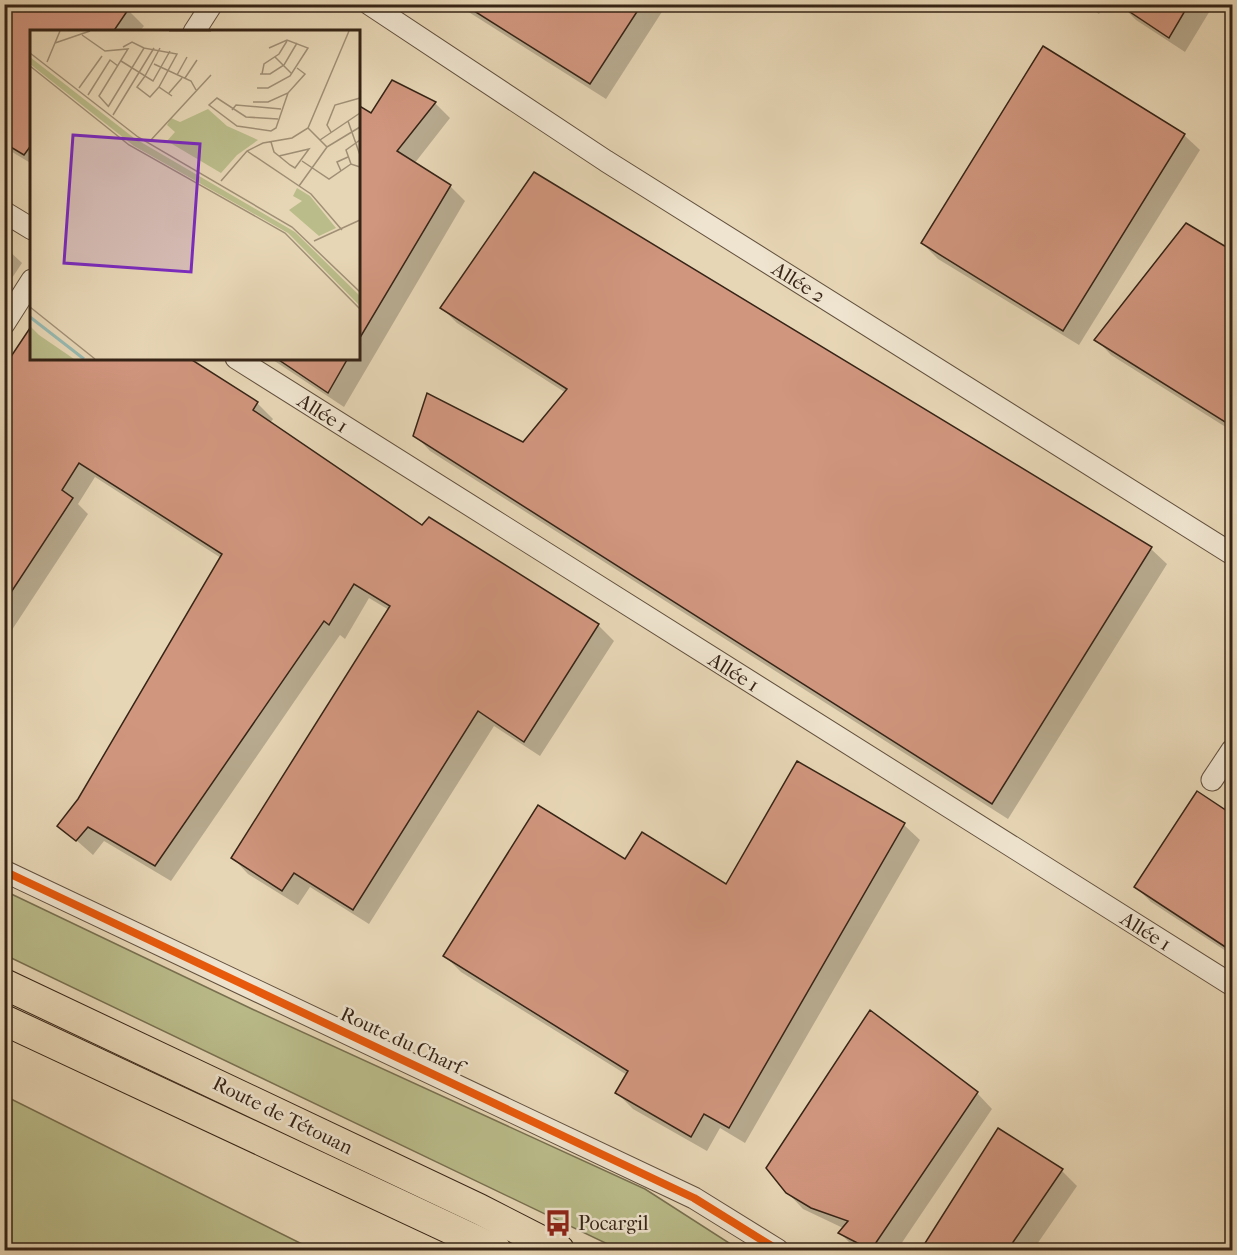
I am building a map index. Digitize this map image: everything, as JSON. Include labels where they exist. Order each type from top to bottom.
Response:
[{"type":"highway","name":"Route de Tétouan","points":[[4,984],[469,1204],[559,1251]]},
{"type":"highway","name":"Route de Tétouan","points":[[4,1020],[492,1250]]},
{"type":"street","points":[[195,30],[212,4]]},
{"type":"street","name":"Allée 2","points":[[369,4],[606,161],[1233,554]]},
{"type":"street","points":[[4,212],[30,228]]},
{"type":"street","points":[[4,324],[30,283]]},
{"type":"street","name":"Allée 1","points":[[239,360],[1233,985]]},
{"type":"street","points":[[1212,780],[1233,750]]},
{"type":"street","name":"Route du Charf","points":[[4,871],[683,1193],[778,1251]]},
{"type":"green space","points":[[5,891],[252,1009],[645,1189],[740,1250],[620,1250],[5,955]]},
{"type":"green space","points":[[5,1096],[314,1250],[5,1250]]},
{"type":"building","points":[[4,4],[132,4],[114,30],[30,30],[30,147],[24,155],[4,143]]},
{"type":"building","points":[[463,4],[642,4],[590,84]]},
{"type":"building","points":[[1118,4],[1189,4],[1169,38]]},
{"type":"building","points":[[1043,46],[1185,134],[1063,331],[921,243]]},
{"type":"building","points":[[392,80],[436,102],[397,151],[451,185],[360,338],[360,106],[371,113]]},
{"type":"building","points":[[534,172],[1152,547],[992,804],[413,436],[427,393],[523,442],[567,389],[440,308]]},
{"type":"building","points":[[1186,223],[1233,251],[1233,427],[1094,340]]},
{"type":"building","points":[[30,328],[30,360],[192,360],[258,402],[253,410],[422,525],[429,517],[599,624],[524,742],[478,711],[353,910],[294,873],[282,891],[231,858],[390,606],[354,584],[329,625],[324,621],[155,866],[88,827],[76,841],[57,826],[78,799],[222,554],[79,463],[62,490],[73,498],[4,603],[4,367]]},
{"type":"building","points":[[279,360],[347,360],[328,393]]},
{"type":"building","points":[[797,761],[905,823],[729,1128],[704,1114],[691,1137],[615,1093],[628,1071],[443,956],[538,805],[625,859],[642,832],[726,884]]},
{"type":"building","points":[[1197,791],[1233,815],[1233,952],[1134,887]]},
{"type":"building","points":[[870,1010],[978,1092],[871,1250],[838,1233],[848,1221],[811,1208],[786,1193],[766,1168]]},
{"type":"building","points":[[998,1128],[1063,1169],[1007,1251],[920,1251]]},
{"type":"cycle path","points":[[4,871],[694,1198],[778,1250]]},
{"type":"place","name":"Pocargil","points":[[558,1223]]}]
